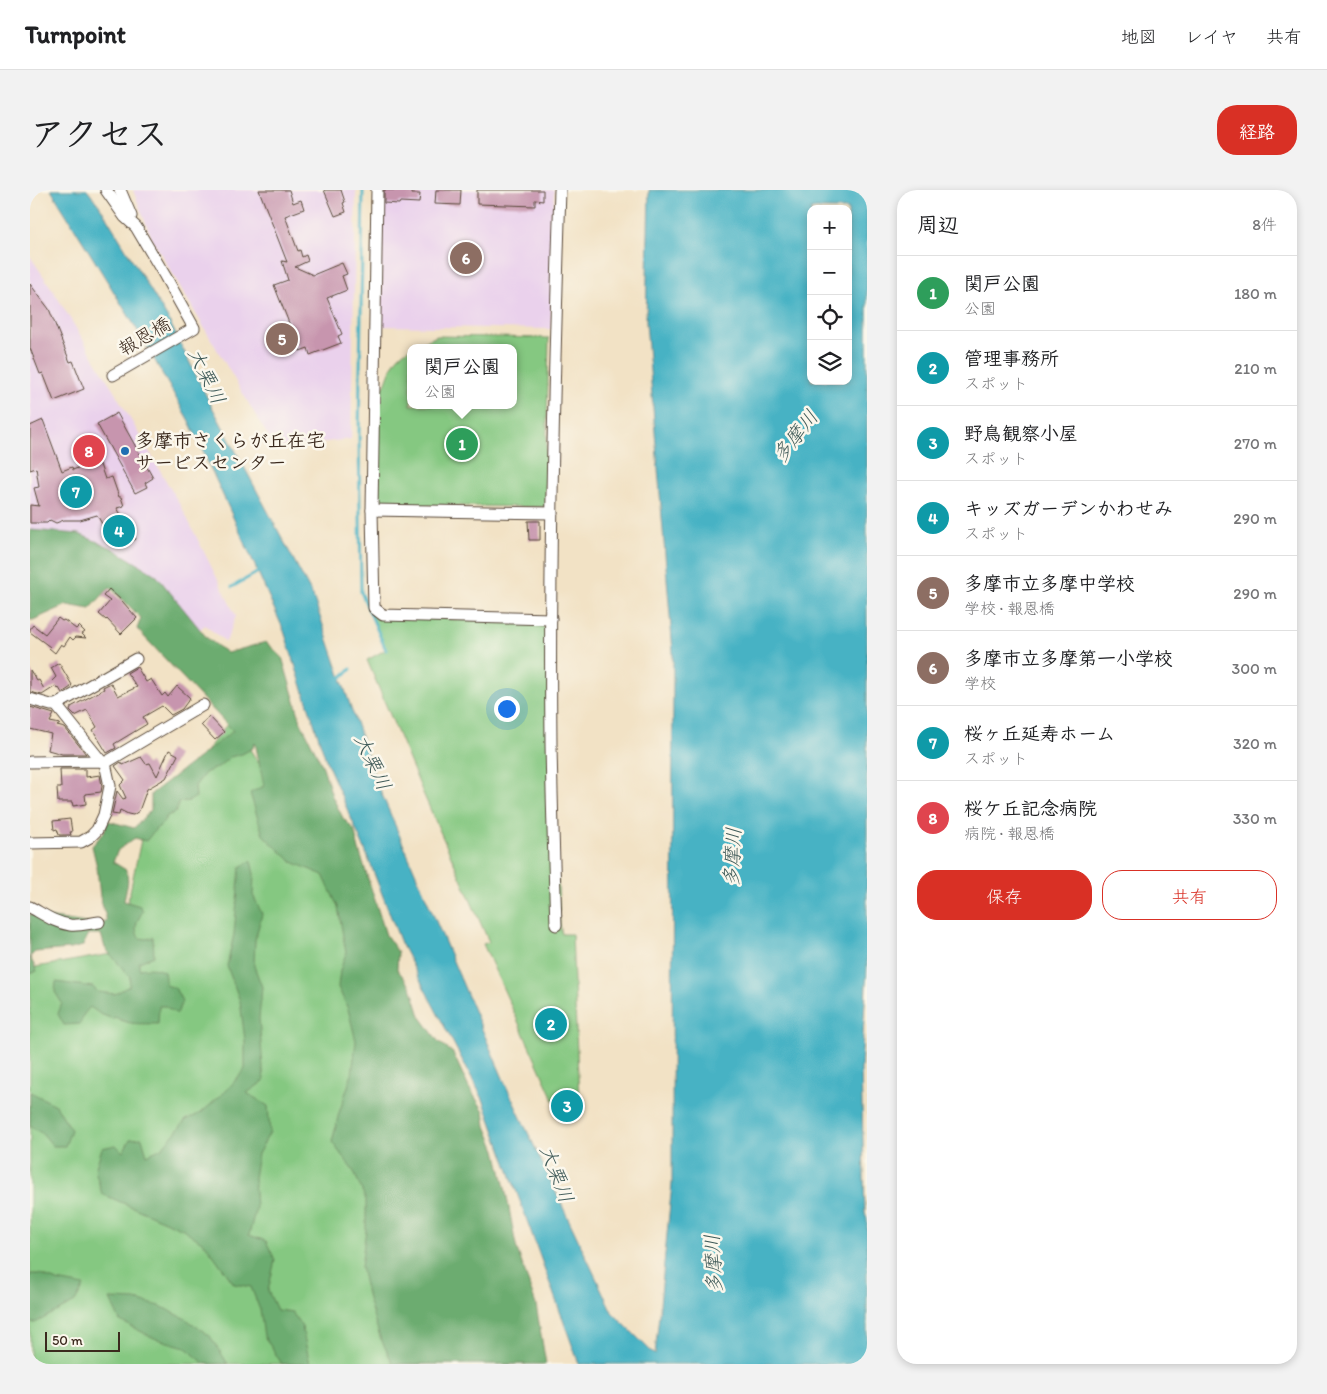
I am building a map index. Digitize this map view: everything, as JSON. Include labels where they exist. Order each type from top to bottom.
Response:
[{"type":"street","points":[[106,190],[125,217],[136,227]]},
{"type":"street","points":[[120,190],[136,227]]},
{"type":"street","points":[[377,190],[372,510],[374,608],[383,615],[551,619]]},
{"type":"street","points":[[556,925],[551,744],[551,619],[560,190]]},
{"type":"street","name":"報恩橋","points":[[112,375],[194,328],[136,227]]},
{"type":"street","points":[[372,510],[552,512]]},
{"type":"street","points":[[30,699],[56,705],[136,659]]},
{"type":"street","points":[[30,843],[81,842],[90,837],[97,830],[104,814],[110,786],[103,762],[56,705]]},
{"type":"street","points":[[30,762],[103,762],[203,705]]},
{"type":"street","points":[[30,907],[62,924],[73,925],[99,922]]},
{"type":"shaded area","points":[[133,190],[356,190],[351,439],[275,448],[152,239]]},
{"type":"shaded area","points":[[381,190],[554,190],[551,329],[379,326]]},
{"type":"shaded area","points":[[30,256],[113,389],[184,512],[236,616],[226,642],[205,625],[191,637],[104,557],[30,543]]},
{"type":"green space","points":[[437,336],[549,338],[545,507],[382,505],[378,500],[378,388],[384,387],[396,359],[407,350],[407,409],[517,409],[517,344],[420,344]]},
{"type":"green space","points":[[30,530],[79,534],[112,548],[156,575],[207,638],[227,653],[266,642],[282,657],[301,722],[323,767],[332,796],[343,818],[354,829],[386,935],[398,952],[397,969],[411,987],[420,1016],[438,1041],[453,1053],[469,1088],[484,1111],[486,1126],[496,1150],[506,1192],[516,1246],[536,1305],[546,1364],[393,1364],[380,1337],[368,1299],[361,1267],[366,1229],[366,1200],[354,1172],[332,1142],[352,1074],[356,1041],[348,1009],[338,987],[340,971],[346,953],[338,907],[323,875],[292,862],[263,835],[250,793],[264,786],[255,742],[253,748],[242,754],[230,757],[218,767],[205,773],[195,786],[196,797],[189,801],[179,802],[176,812],[167,816],[146,841],[135,838],[118,850],[113,862],[126,870],[128,882],[124,901],[140,906],[143,911],[136,924],[139,938],[147,939],[153,937],[154,956],[139,962],[139,969],[149,968],[164,972],[166,985],[175,988],[182,1001],[177,1014],[165,1006],[159,1006],[158,1024],[135,1024],[115,1017],[113,1019],[100,1014],[90,1007],[84,1014],[80,1024],[64,1025],[58,1014],[62,1003],[55,992],[56,982],[93,987],[98,992],[115,994],[129,986],[130,977],[105,948],[101,934],[88,934],[83,946],[35,952],[30,957],[30,914],[100,925],[107,921],[100,897],[97,867],[92,846],[104,832],[108,821],[134,828],[151,810],[151,794],[233,731],[137,629],[141,618],[110,587],[90,609],[67,605],[30,620]]},
{"type":"green space","points":[[374,608],[383,615],[539,624],[546,628],[560,925],[562,934],[572,934],[579,1100],[554,1101],[483,944],[489,942],[367,660],[385,650],[369,611]]},
{"type":"green space","points":[[231,719],[344,899],[526,1364],[30,1364],[30,968],[117,953],[142,835]]},
{"type":"green space","points":[[251,861],[254,874],[253,895],[262,914],[255,940],[254,966],[262,987],[259,1018],[264,1081],[247,1093],[268,1106],[270,1132],[258,1154],[254,1178],[256,1207],[249,1235],[266,1241],[275,1260],[268,1291],[277,1310],[292,1312],[302,1327],[310,1364],[282,1364],[264,1336],[260,1310],[251,1287],[234,1284],[206,1245],[183,1229],[102,1194],[95,1170],[102,1148],[116,1145],[123,1152],[130,1139],[142,1138],[147,1155],[162,1148],[186,1120],[201,1113],[227,1090],[245,1069],[245,1040],[240,1001],[227,966],[234,934],[240,867]]},
{"type":"green space","points":[[30,957],[37,971],[30,974]]},
{"type":"green space","points":[[30,1092],[56,1105],[71,1130],[65,1146],[53,1146],[43,1134],[30,1126]]},
{"type":"green space","points":[[30,1274],[39,1274],[57,1281],[84,1286],[75,1302],[35,1323],[30,1323]]},
{"type":"green space","points":[[110,1299],[135,1300],[160,1306],[186,1319],[210,1336],[228,1364],[205,1364],[185,1347],[154,1338],[120,1321]]},
{"type":"water","name":"多摩川","points":[[51,190],[87,190],[99,205],[167,317],[210,403],[313,596],[375,778],[508,1090],[612,1312],[655,1355],[672,1184],[673,652],[646,322],[649,190],[867,190],[867,967],[861,1069],[865,1213],[867,1220],[867,1364],[579,1364],[483,1099],[401,943],[365,850],[327,763],[284,631],[189,421],[141,336]]},
{"type":"building","points":[[259,190],[289,190],[293,203],[301,200],[304,209],[285,216],[298,251],[300,250],[302,257],[306,255],[308,261],[295,267],[313,275],[342,263],[347,274],[342,276],[347,290],[327,298],[342,334],[338,336],[341,343],[310,355],[308,348],[300,351],[274,285],[288,280],[282,261],[287,262]]},
{"type":"building","points":[[324,190],[341,190],[346,212],[335,216]]},
{"type":"building","points":[[384,190],[412,190],[412,194],[420,194],[419,203],[384,203]]},
{"type":"building","points":[[436,190],[461,190],[460,205],[435,204]]},
{"type":"building","points":[[477,190],[543,190],[543,201],[535,200],[535,206],[477,204]]},
{"type":"building","points":[[30,284],[49,309],[70,362],[73,361],[84,389],[54,401],[43,373],[40,374],[30,348]]},
{"type":"building","name":"多摩市さくらが丘在宅 サービスセンター","points":[[117,413],[153,478],[145,483],[147,487],[135,493],[97,424]]},
{"type":"building","points":[[43,420],[62,471],[72,467],[73,470],[98,459],[105,479],[112,477],[124,506],[117,508],[136,539],[129,543],[126,540],[117,545],[112,537],[110,538],[97,515],[80,520],[64,520],[56,523],[50,520],[47,523],[30,523],[30,505],[39,506],[34,488],[39,487],[36,468],[30,470],[30,426]]},
{"type":"building","points":[[528,521],[540,521],[540,540],[529,540]]},
{"type":"building","points":[[109,589],[137,618],[121,634],[107,619],[99,614],[110,601],[103,596]]},
{"type":"building","points":[[58,618],[76,629],[79,626],[85,632],[82,634],[86,638],[76,637],[73,640],[70,637],[64,646],[61,644],[55,653],[30,632],[30,629],[33,625],[45,634]]},
{"type":"building","points":[[59,663],[72,685],[71,687],[62,693],[56,686],[42,695],[30,692],[30,670],[44,689],[56,677],[51,668]]},
{"type":"building","points":[[137,667],[146,682],[151,679],[162,696],[165,693],[168,697],[177,686],[190,698],[182,709],[171,715],[162,706],[143,717],[147,724],[114,744],[116,748],[107,753],[93,730],[97,727],[87,710],[75,716],[70,711],[71,707],[104,689],[103,687],[111,683],[118,696],[137,687],[127,673]]},
{"type":"building","points":[[30,707],[54,714],[50,722],[60,724],[57,726],[65,728],[86,754],[62,754],[48,750],[51,734],[30,729]]},
{"type":"building","points":[[209,716],[224,732],[215,740],[201,725]]},
{"type":"building","points":[[169,750],[178,755],[166,778],[147,789],[139,811],[133,815],[120,810],[119,815],[112,814],[117,791],[123,799],[126,798],[120,785],[125,780],[115,766],[121,762],[123,765],[141,757],[146,764],[150,763],[157,776]]},
{"type":"building","points":[[60,769],[86,769],[86,777],[100,775],[101,792],[85,794],[86,804],[73,806],[72,802],[58,802],[57,788],[61,788]]},
{"type":"building","points":[[70,819],[71,835],[59,835],[57,829],[54,830],[53,821]]},
{"type":"building","points":[[562,1018],[562,1028],[540,1030],[539,1020]]},
{"type":"building","points":[[567,1102],[572,1105],[571,1108],[568,1110],[563,1109],[564,1104]]},
{"type":"waterway","points":[[363,190],[359,434],[361,592],[386,650]]},
{"type":"waterway","points":[[232,587],[260,571]]},
{"type":"waterway","points":[[338,680],[351,669]]},
{"type":"place","name":"多摩市立多摩第一小学校","points":[[466,258]]},
{"type":"place","name":"多摩市立多摩中学校","points":[[282,339]]},
{"type":"place","name":"関戸公園","points":[[462,444]]},
{"type":"place","name":"桜ケ丘記念病院","points":[[89,451]]},
{"type":"place","name":"多摩市さくらが丘在宅 サービスセンター","points":[[125,451]]},
{"type":"place","name":"桜ヶ丘延寿ホーム","points":[[76,492]]},
{"type":"place","name":"キッズガーデンかわせみ","points":[[119,531]]},
{"type":"place","name":"管理事務所","points":[[551,1024]]},
{"type":"place","name":"野鳥観察小屋","points":[[567,1106]]},
{"type":"water label","name":"大栗川","points":[[207,376]]},
{"type":"water label","name":"大栗川","points":[[373,762]]},
{"type":"water label","name":"大栗川","points":[[557,1174]]}]
